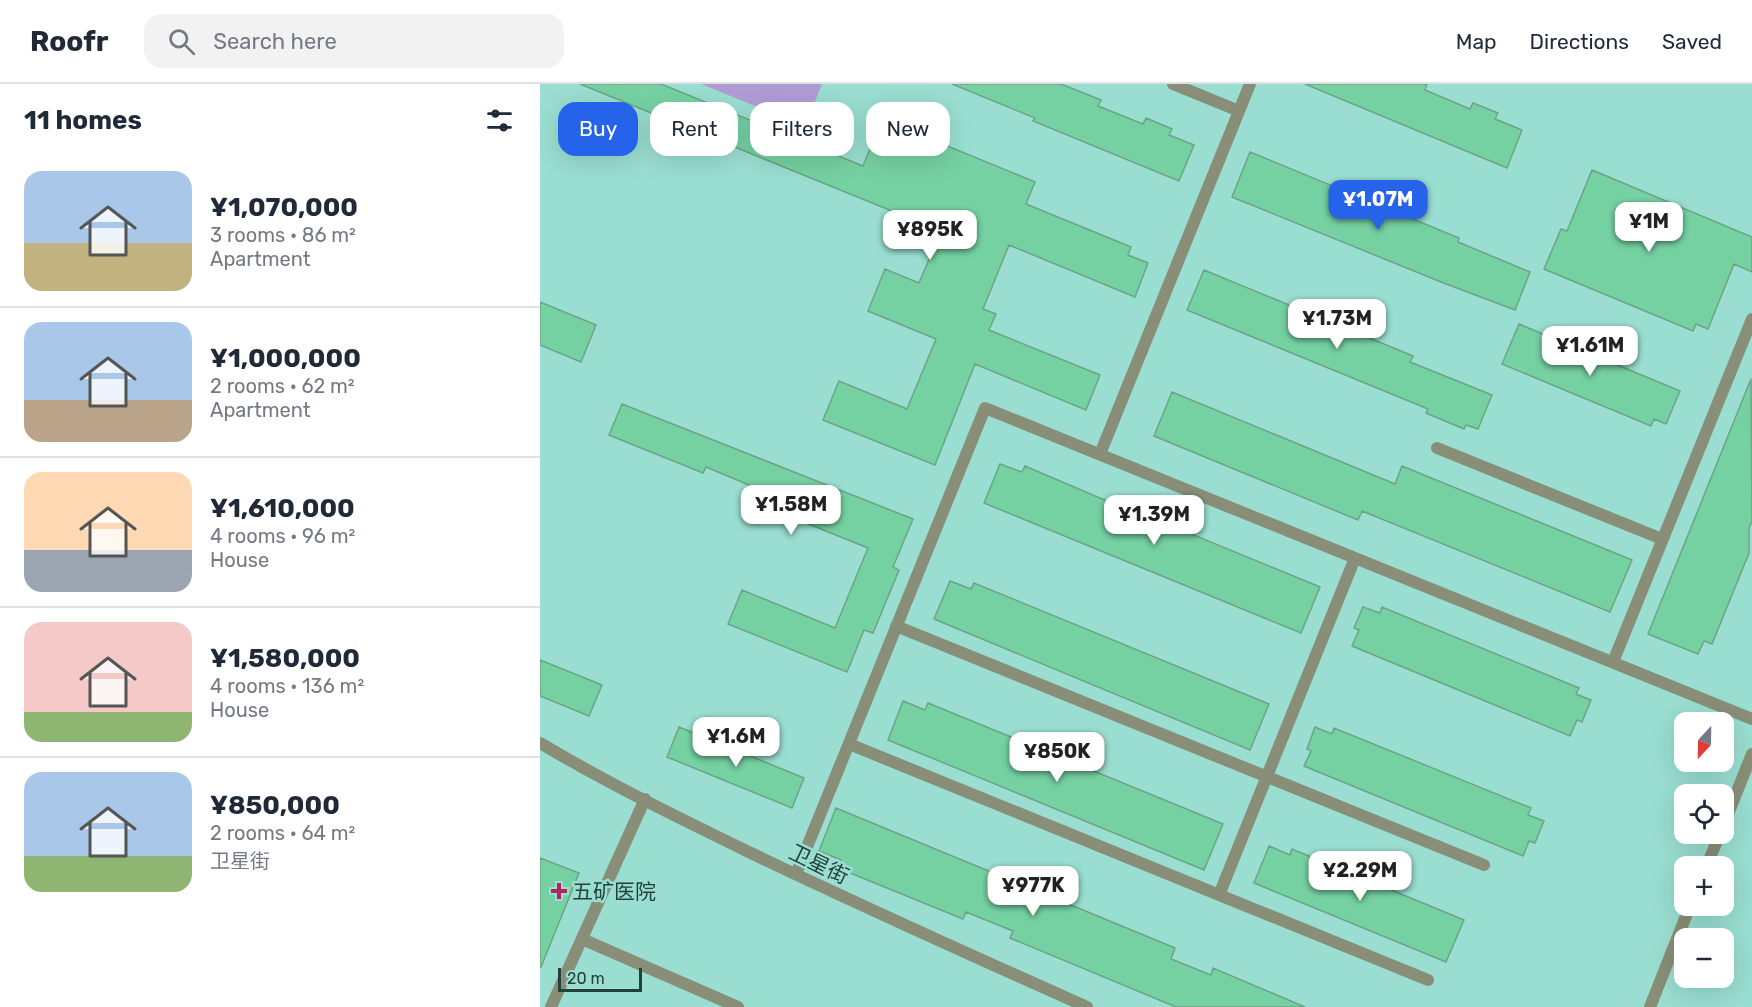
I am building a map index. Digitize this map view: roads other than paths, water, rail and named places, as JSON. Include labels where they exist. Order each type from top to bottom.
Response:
[{"type":"street","points":[[1173,84],[1239,111]]},
{"type":"street","points":[[1100,454],[1250,84]]},
{"type":"street","points":[[1613,662],[1752,319]]},
{"type":"street","points":[[796,874],[985,408],[1752,719]]},
{"type":"street","points":[[1437,448],[1662,539]]},
{"type":"street","points":[[1219,895],[1355,558]]},
{"type":"street","points":[[896,626],[1484,865]]},
{"type":"street","name":"卫星街","points":[[540,743],[645,799],[796,874],[1087,1007]]},
{"type":"street","points":[[849,744],[1428,980]]},
{"type":"street","points":[[1734,799],[1752,754]]},
{"type":"street","points":[[551,1007],[645,799]]},
{"type":"street","points":[[1650,1007],[1686,916]]},
{"type":"street","points":[[582,939],[738,1007]]},
{"type":"place","name":"五矿医院","points":[[559,891]]}]
